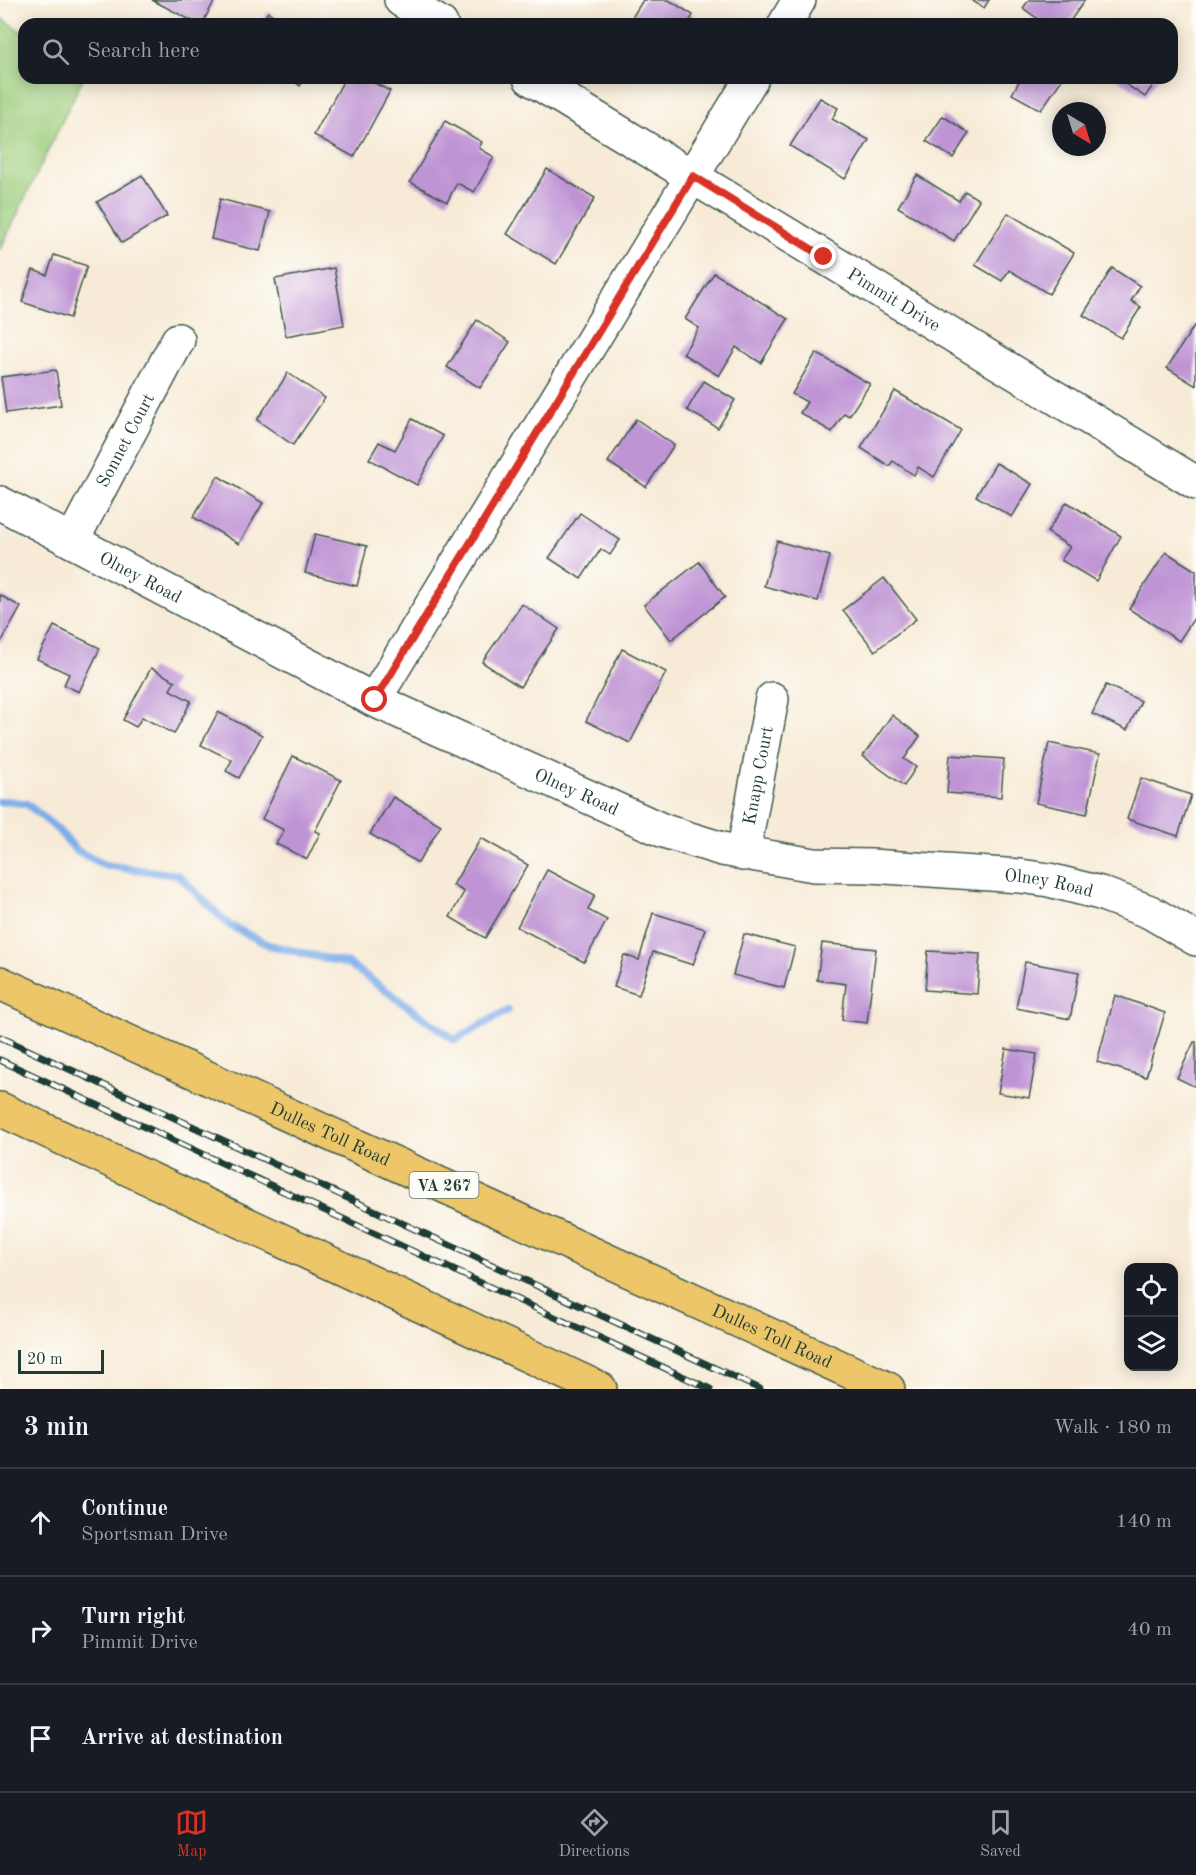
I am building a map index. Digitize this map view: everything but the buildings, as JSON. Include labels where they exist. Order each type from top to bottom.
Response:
[{"type":"highway","name":"Dulles Toll Road","points":[[0,983],[888,1389]]},
{"type":"highway","points":[[0,1109],[600,1389]]},
{"type":"street","points":[[401,0],[431,18]]},
{"type":"street","points":[[788,18],[799,0]]},
{"type":"street","name":"Pimmit Drive","points":[[540,84],[1196,483]]},
{"type":"street","points":[[375,700],[748,84]]},
{"type":"street","name":"Sonnet Court","points":[[72,541],[178,340]]},
{"type":"street","name":"Olney Road","points":[[0,503],[375,700],[664,831],[742,854],[814,865],[871,866],[1049,880],[1100,892],[1150,912],[1196,939]]},
{"type":"street","name":"Knapp Court","points":[[742,854],[772,699]]},
{"type":"green space","points":[[0,18],[18,29],[18,84],[80,84],[0,250]]},
{"type":"waterway","points":[[0,802],[27,804],[57,829],[76,850],[104,865],[178,875],[229,925],[269,945],[349,964],[455,1040],[508,1010]]},
{"type":"railway","points":[[0,1037],[760,1389]]},
{"type":"railway","points":[[0,1060],[710,1389]]},
{"type":"route","points":[[375,700],[693,176],[824,257]]}]
